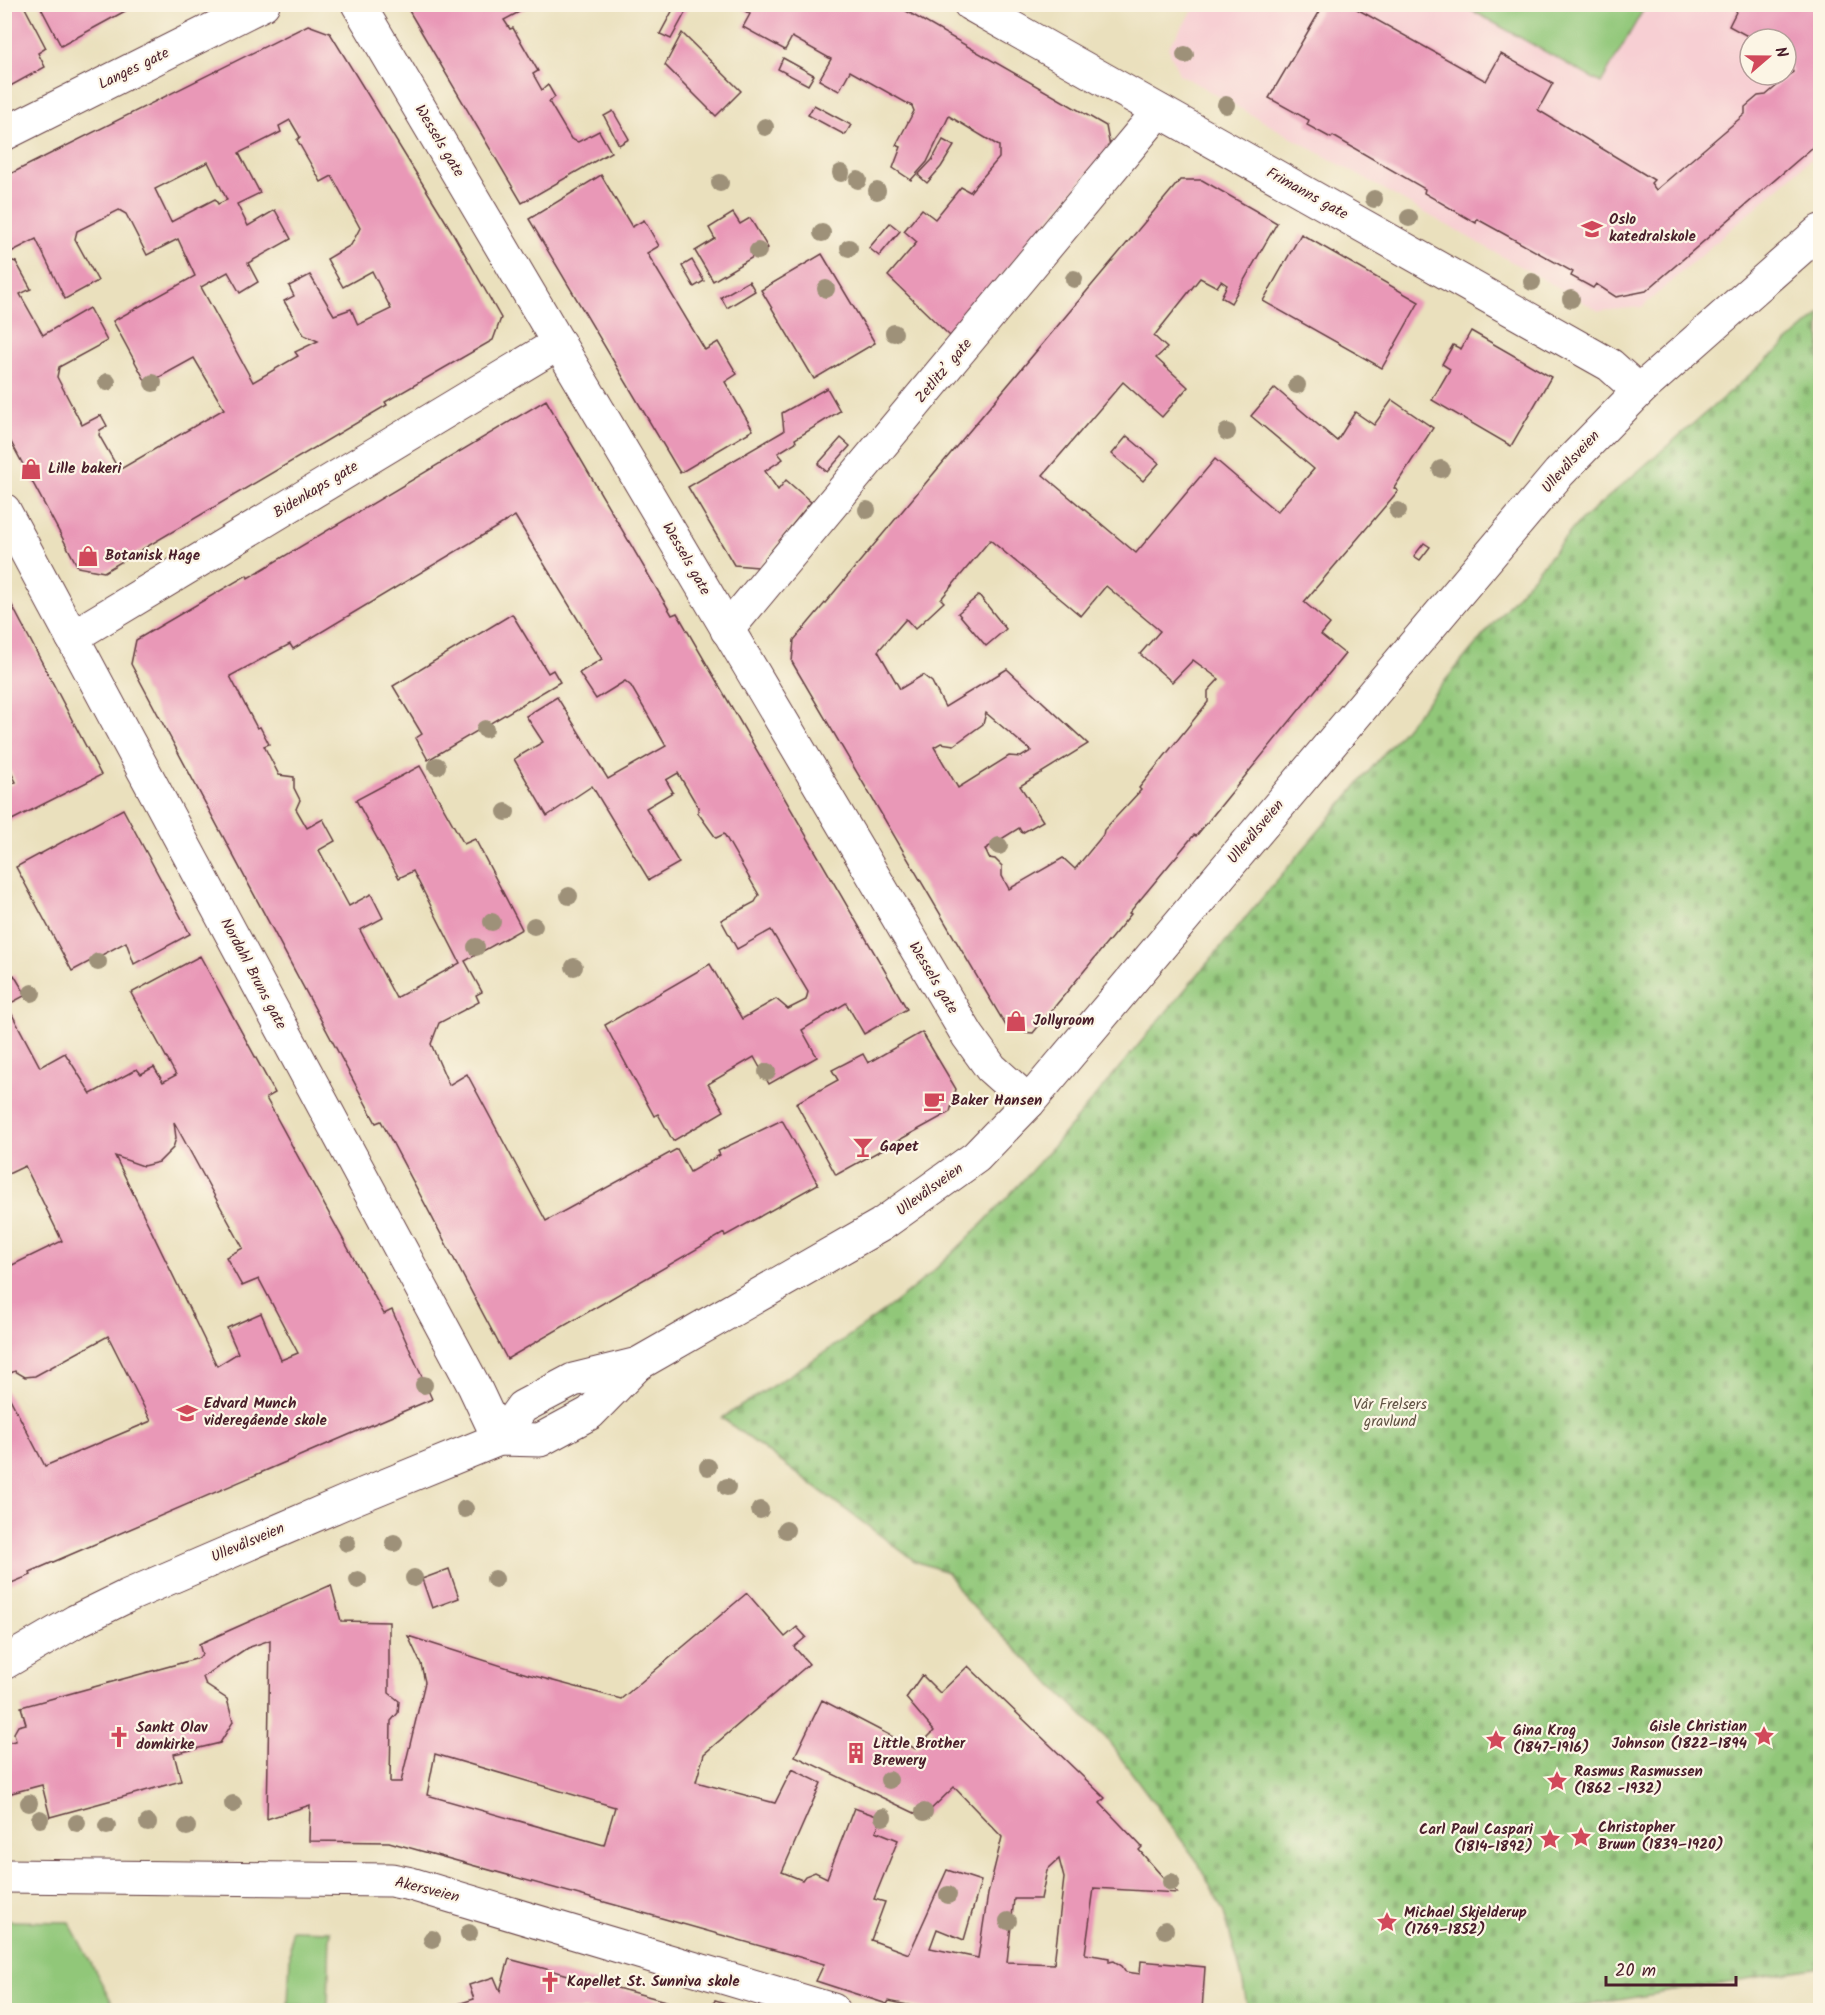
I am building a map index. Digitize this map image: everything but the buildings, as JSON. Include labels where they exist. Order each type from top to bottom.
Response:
[{"type":"street","name":"Langes gate","points":[[4,134],[263,4]]},
{"type":"street","name":"Wessels gate","points":[[358,4],[968,1036],[991,1068],[1029,1102]]},
{"type":"street","name":"Frimanns gate","points":[[970,4],[1610,365],[1639,391]]},
{"type":"street","name":"Zetlitz’ gate","points":[[727,630],[1159,111]]},
{"type":"street","name":"Ullevålsveien","points":[[4,1663],[76,1621],[125,1596],[499,1439],[540,1440],[590,1413],[638,1364],[882,1225],[976,1157],[1029,1102],[1559,473],[1639,391],[1821,231]]},
{"type":"street","name":"Bidenkaps gate","points":[[72,637],[559,343]]},
{"type":"street","name":"Nordahl Bruns gate","points":[[4,510],[474,1386],[499,1439]]},
{"type":"street","name":"Akersveien","points":[[4,1876],[392,1880],[423,1887],[833,2010]]},
{"type":"shaded area","name":"Oslo katedralskole","points":[[1197,5],[1759,5],[1797,27],[1738,27],[1738,87],[1798,87],[1798,27],[1820,40],[1820,151],[1642,307],[1599,311],[1179,74],[1168,47]]},
{"type":"green space","points":[[1462,5],[1646,5],[1601,83]]},
{"type":"green space","name":"Vår Frelsers gravlund","points":[[1820,314],[1820,1967],[1558,2010],[1248,2010],[1241,1974],[1224,1913],[1197,1861],[1106,1738],[965,1599],[947,1572],[915,1561],[722,1418],[822,1354],[895,1303],[936,1269],[970,1236],[1050,1150],[1577,524]]},
{"type":"green space","points":[[5,1921],[69,1922],[116,2010],[5,2010]]},
{"type":"green space","points":[[291,1930],[330,1931],[328,2006],[288,2005]]},
{"type":"place","name":"Oslo katedralskole","points":[[1592,229]]},
{"type":"place","name":"Lille bakeri","points":[[31,469]]},
{"type":"place","name":"Botanisk Hage","points":[[88,556]]},
{"type":"place","name":"Jollyroom","points":[[1016,1021]]},
{"type":"place","name":"Baker Hansen","points":[[934,1101]]},
{"type":"place","name":"Gapet","points":[[863,1147]]},
{"type":"place","name":"Edvard Munch videregående skole","points":[[187,1413]]},
{"type":"place","name":"Gisle Christian Johnson (1822–1894","points":[[1764,1736]]},
{"type":"place","name":"Sankt Olav domkirke","points":[[119,1737]]},
{"type":"place","name":"Gina Krog (1847-1916)","points":[[1496,1740]]},
{"type":"place","name":"Little Brother Brewery","points":[[856,1753]]},
{"type":"place","name":"Rasmus Rasmussen (1862 -1932)","points":[[1557,1781]]},
{"type":"place","name":"Christopher Bruun (1839–1920)","points":[[1581,1837]]},
{"type":"place","name":"Carl Paul Caspari (1814-1892)","points":[[1550,1839]]},
{"type":"place","name":"Michael Skjelderup (1769–1852)","points":[[1387,1922]]},
{"type":"place","name":"Kapellet St. Sunniva skole","points":[[550,1982]]}]
